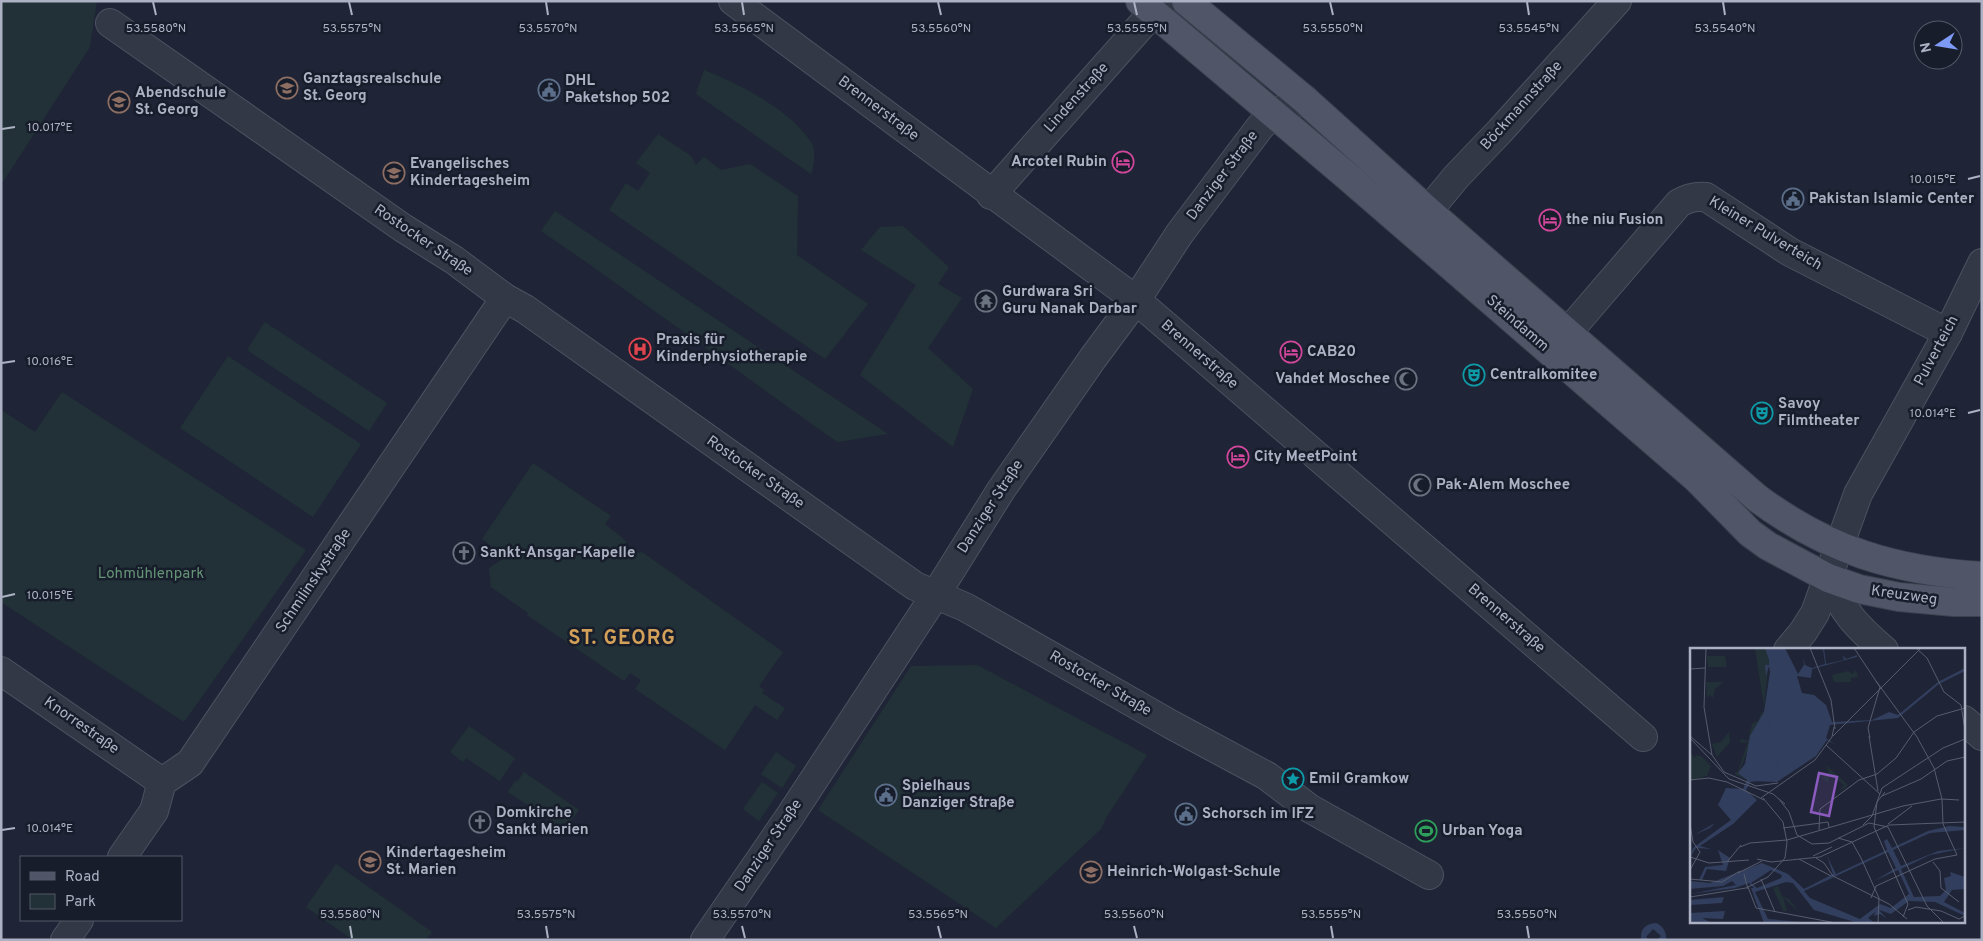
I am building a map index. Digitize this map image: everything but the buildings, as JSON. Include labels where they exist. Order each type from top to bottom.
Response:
[{"type":"main road","name":"Steindamm","points":[[1186,1],[1304,99],[1428,211],[1757,498],[1788,520],[1840,546]]},
{"type":"main road","name":"Steindamm","points":[[1152,5],[1273,114],[1697,480],[1750,533],[1768,546],[1828,578]]},
{"type":"main road","name":"Kreuzweg","points":[[1840,546],[1902,566],[1941,573],[1982,576]]},
{"type":"main road","name":"Kreuzweg","points":[[1828,578],[1859,589],[1899,597],[1954,602],[1982,602]]},
{"type":"street","name":"Brennerstraße","points":[[733,1],[1136,300],[1643,737]]},
{"type":"street","name":"Böckmannstraße","points":[[1428,211],[1456,177],[1617,1]]},
{"type":"street","name":"Lindenstraße","points":[[991,194],[1152,5]]},
{"type":"street","name":"Rostocker Straße","points":[[110,23],[403,228],[454,260],[504,298],[525,309],[915,586],[965,607],[1172,725],[1267,776],[1309,808],[1429,875]]},
{"type":"street","name":"Danziger Straße","points":[[705,940],[785,824],[936,594],[998,495],[1093,358],[1136,300],[1180,233],[1242,149],[1273,114],[1304,99]]},
{"type":"street","name":"Kleiner Pulverteich","points":[[1568,332],[1679,203],[1699,196],[1706,197],[1790,252],[1948,333]]},
{"type":"street","name":"Pulverteich","points":[[1790,648],[1815,613],[1858,494],[1948,333],[1982,263]]},
{"type":"street","name":"Schmilinskystraße","points":[[162,782],[190,763],[504,298]]},
{"type":"street","points":[[1828,578],[1846,613],[1858,628],[1882,648]]},
{"type":"street","name":"Knorrestraße","points":[[1,671],[162,782]]},
{"type":"street","points":[[1966,722],[1982,736]]},
{"type":"street","points":[[123,856],[154,811],[162,782]]},
{"type":"street","points":[[65,940],[78,921]]},
{"type":"green space","points":[[1,1],[97,1],[90,47],[1,185]]},
{"type":"green space","points":[[1200,28],[1264,84],[1265,88],[1263,89],[1195,34]]},
{"type":"green space","points":[[704,70],[749,91],[792,120],[812,144],[814,159],[811,174],[696,94]]},
{"type":"green space","points":[[658,134],[691,156],[696,165],[704,157],[721,170],[750,164],[798,196],[797,255],[868,304],[825,359],[609,210],[626,183],[638,191],[650,173],[636,163]]},
{"type":"green space","points":[[555,211],[888,434],[837,442],[541,231]]},
{"type":"green space","points":[[903,226],[949,267],[938,284],[962,298],[928,348],[973,389],[953,447],[860,375],[916,285],[861,250],[880,227]]},
{"type":"green space","points":[[265,322],[387,403],[369,431],[247,350]]},
{"type":"green space","points":[[228,356],[361,444],[313,517],[180,428]]},
{"type":"green space","name":"Lohmühlenpark","points":[[62,392],[306,550],[184,722],[1,602],[1,410],[35,432]]},
{"type":"green space","points":[[533,463],[611,516],[605,524],[626,541],[627,549],[634,554],[642,552],[783,652],[759,686],[764,690],[762,693],[785,708],[777,720],[755,705],[725,750],[635,689],[641,680],[630,673],[624,681],[527,615],[528,613],[491,587],[489,568],[506,557],[482,539]]},
{"type":"green space","points":[[977,665],[1147,755],[1106,818],[1101,829],[996,928],[818,810],[911,666]]},
{"type":"green space","points":[[469,726],[515,758],[500,781],[466,758],[463,762],[450,752]]},
{"type":"green space","points":[[776,752],[796,766],[782,788],[761,774]]},
{"type":"green space","points":[[524,772],[579,810],[569,824],[565,823],[559,826],[508,792]]},
{"type":"green space","points":[[762,782],[778,793],[759,821],[743,809]]},
{"type":"green space","points":[[336,864],[432,932],[426,940],[353,940],[306,907]]},
{"type":"water","points":[[1656,923],[1664,930],[1666,940],[1657,940],[1661,936],[1653,929],[1646,937],[1649,940],[1641,940],[1641,933],[1644,928]]},
{"type":"place","name":"Ganztagsrealschule St. Georg","points":[[287,88]]},
{"type":"place","name":"DHL Paketshop 502","points":[[549,90]]},
{"type":"place","name":"Abendschule St. Georg","points":[[119,102]]},
{"type":"place","name":"Arcotel Rubin","points":[[1123,162]]},
{"type":"place","name":"Evangelisches Kindertagesheim","points":[[394,173]]},
{"type":"place","name":"Pakistan Islamic Center","points":[[1793,199]]},
{"type":"place","name":"the niu Fusion","points":[[1550,220]]},
{"type":"place","name":"Gurdwara Sri Guru Nanak Darbar","points":[[986,301]]},
{"type":"place","name":"Praxis für Kinderphysiotherapie","points":[[640,349]]},
{"type":"place","name":"CAB20","points":[[1291,352]]},
{"type":"place","name":"Centralkomitee","points":[[1474,375]]},
{"type":"place","name":"Vahdet Moschee","points":[[1406,379]]},
{"type":"place","name":"Savoy Filmtheater","points":[[1762,413]]},
{"type":"place","name":"City MeetPoint","points":[[1238,457]]},
{"type":"place","name":"Pak-Alem Moschee","points":[[1420,485]]},
{"type":"place","name":"Sankt-Ansgar-Kapelle","points":[[464,553]]},
{"type":"place","name":"Emil Gramkow","points":[[1293,779]]},
{"type":"place","name":"Spielhaus Danziger Straße","points":[[886,795]]},
{"type":"place","name":"Schorsch im IFZ","points":[[1186,814]]},
{"type":"place","name":"Domkirche Sankt Marien","points":[[480,822]]},
{"type":"place","name":"Urban Yoga","points":[[1426,831]]},
{"type":"place","name":"Kindertagesheim St. Marien","points":[[370,862]]},
{"type":"place","name":"Heinrich-Wolgast-Schule","points":[[1091,872]]},
{"type":"district","name":"ST. GEORG","points":[[622,639]]}]
